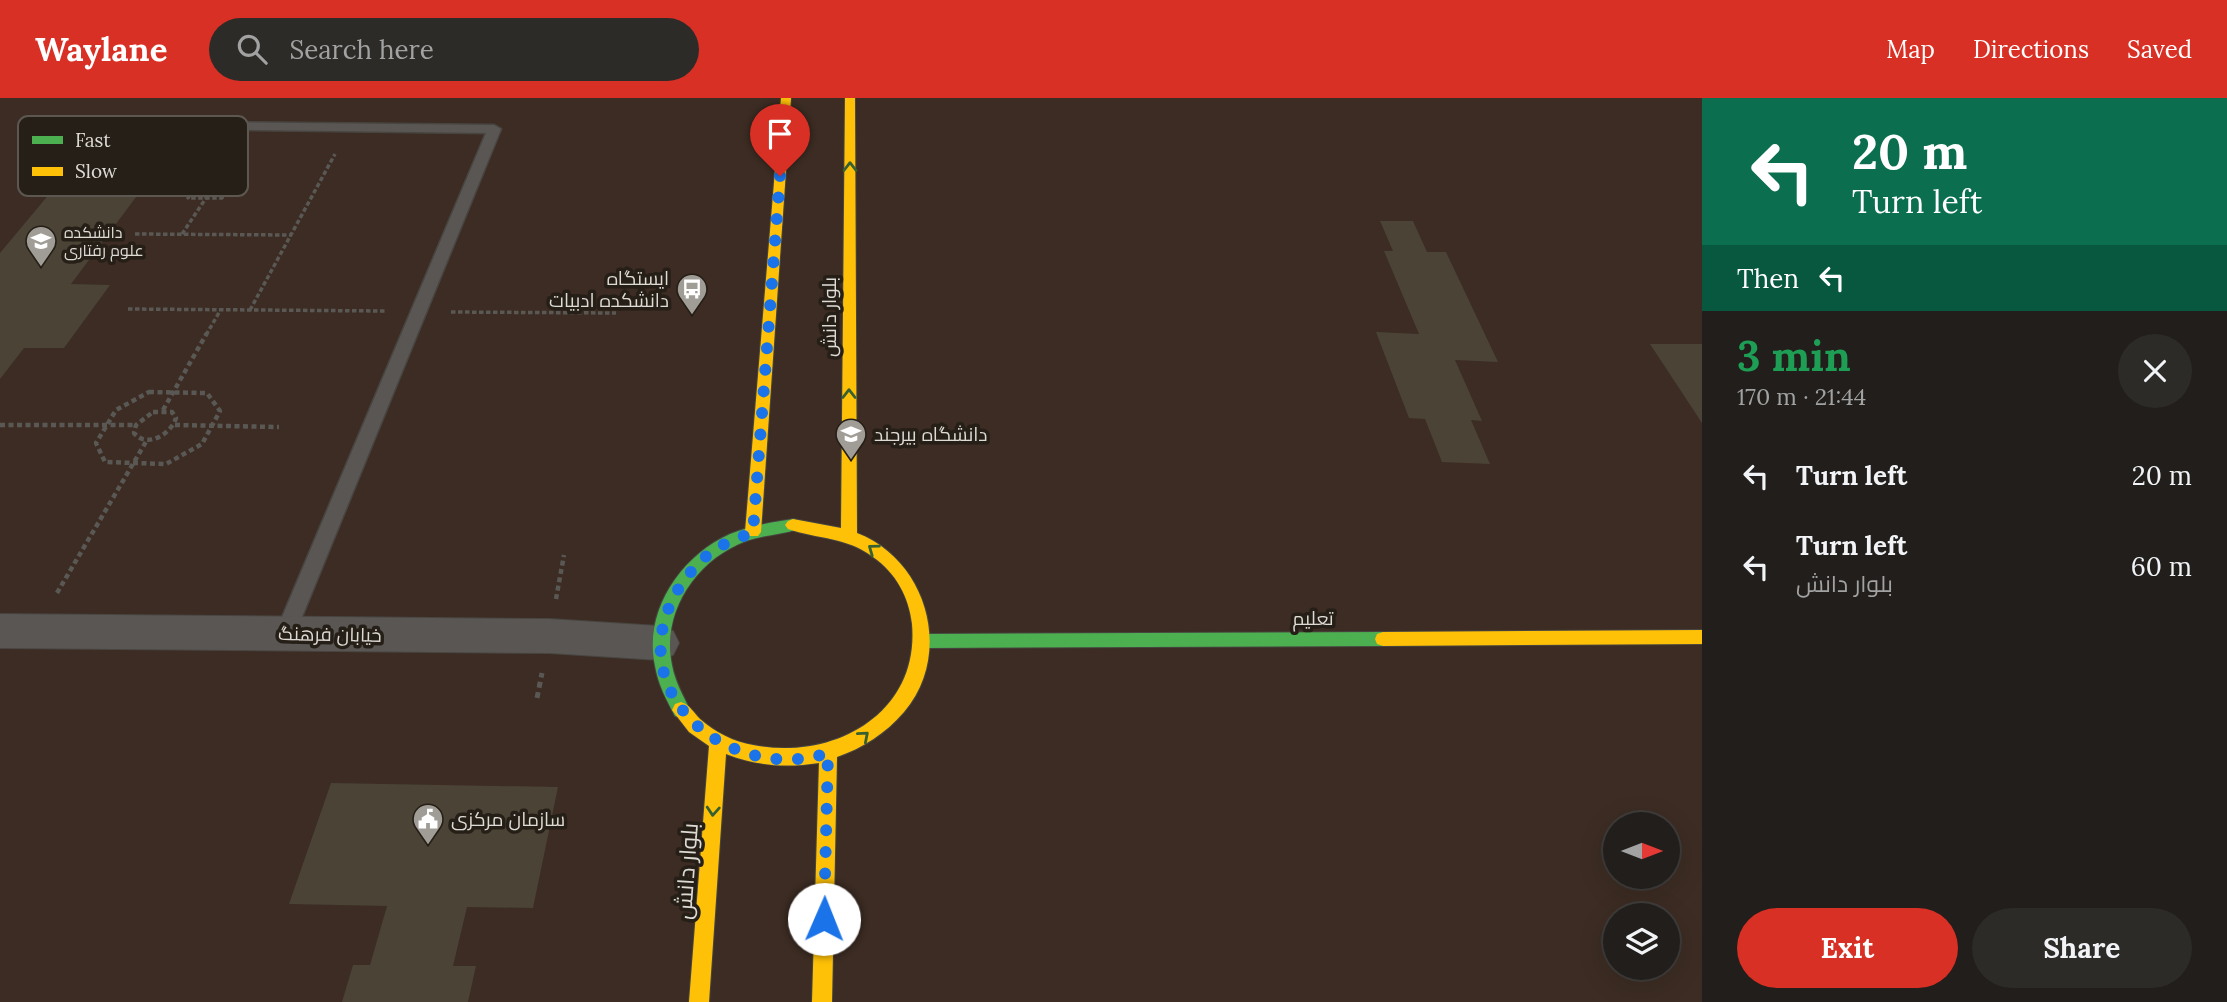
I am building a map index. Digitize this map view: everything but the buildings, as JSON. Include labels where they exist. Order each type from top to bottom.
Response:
[{"type":"street","points":[[753,532],[786,98]]},
{"type":"street","name":"بلوار دانش","points":[[849,536],[850,98]]},
{"type":"street","points":[[793,525],[832,530],[849,536],[868,544],[898,569],[918,603],[925,641],[916,681],[889,714],[854,745],[808,759],[760,758],[718,743],[685,716],[665,681],[659,643],[668,606],[688,573],[718,548],[753,532],[793,525]]},
{"type":"street","name":"خیابان فرهنگ","points":[[17,631],[549,636],[659,643]]},
{"type":"street","name":"تعلیم","points":[[925,641],[1702,637]]},
{"type":"street","name":"بلوار دانش","points":[[699,1002],[718,743]]},
{"type":"street","points":[[822,1002],[828,753]]},
{"type":"lane","points":[[248,126],[494,129],[421,312],[285,634]]},
{"type":"path","points":[[250,310],[339,147]]},
{"type":"path","points":[[189,196],[188,198],[223,196]]},
{"type":"path","points":[[182,235],[206,198]]},
{"type":"path","points":[[135,234],[292,235]]},
{"type":"path","points":[[128,309],[616,313]]},
{"type":"path","points":[[163,410],[221,310]]},
{"type":"path","points":[[149,392],[174,392],[207,393],[220,411],[202,444],[166,464],[106,462],[96,443],[116,410],[149,392]]},
{"type":"path","points":[[163,410],[172,412],[176,418],[175,425],[168,433],[147,440],[138,438],[134,433],[135,425],[142,418],[163,410]]},
{"type":"path","points":[[0,425],[135,425]]},
{"type":"path","points":[[175,425],[279,427]]},
{"type":"path","points":[[17,631],[86,547],[147,440]]},
{"type":"shaded area","name":"دانشگاه بیرجند","points":[[0,98],[1702,98],[1702,1002],[0,1002]]},
{"type":"traffic: fast","points":[[681,710],[669,687],[661,640],[665,617],[673,596],[686,576],[703,558],[725,544],[750,534],[793,525]]},
{"type":"traffic: fast","points":[[925,641],[1383,639]]},
{"type":"traffic: slow","points":[[753,532],[786,98]]},
{"type":"traffic: slow","points":[[849,536],[850,98]]},
{"type":"traffic: slow","points":[[681,710],[703,733],[732,748],[752,754],[785,758],[817,755],[849,744],[876,727],[899,705],[915,678],[922,647],[919,613],[905,579],[887,558],[859,541],[793,525]]},
{"type":"traffic: slow","points":[[1383,639],[1702,637]]},
{"type":"traffic: slow","points":[[699,1002],[718,743]]},
{"type":"traffic: slow","points":[[822,1002],[828,753]]},
{"type":"place","name":"دانشکده علوم رفتاری","points":[[41,268]]},
{"type":"place","name":"ایستگاه دانشکده ادبیات","points":[[692,316]]},
{"type":"place","name":"دانشگاه بیرجند","points":[[851,461]]},
{"type":"place","name":"سازمان مرکزی","points":[[428,846]]},
{"type":"route","points":[[780,176],[753,532],[718,548],[688,573],[668,606],[659,643],[665,681],[685,716],[718,743],[760,758],[808,759],[828,753],[824,919]]}]
